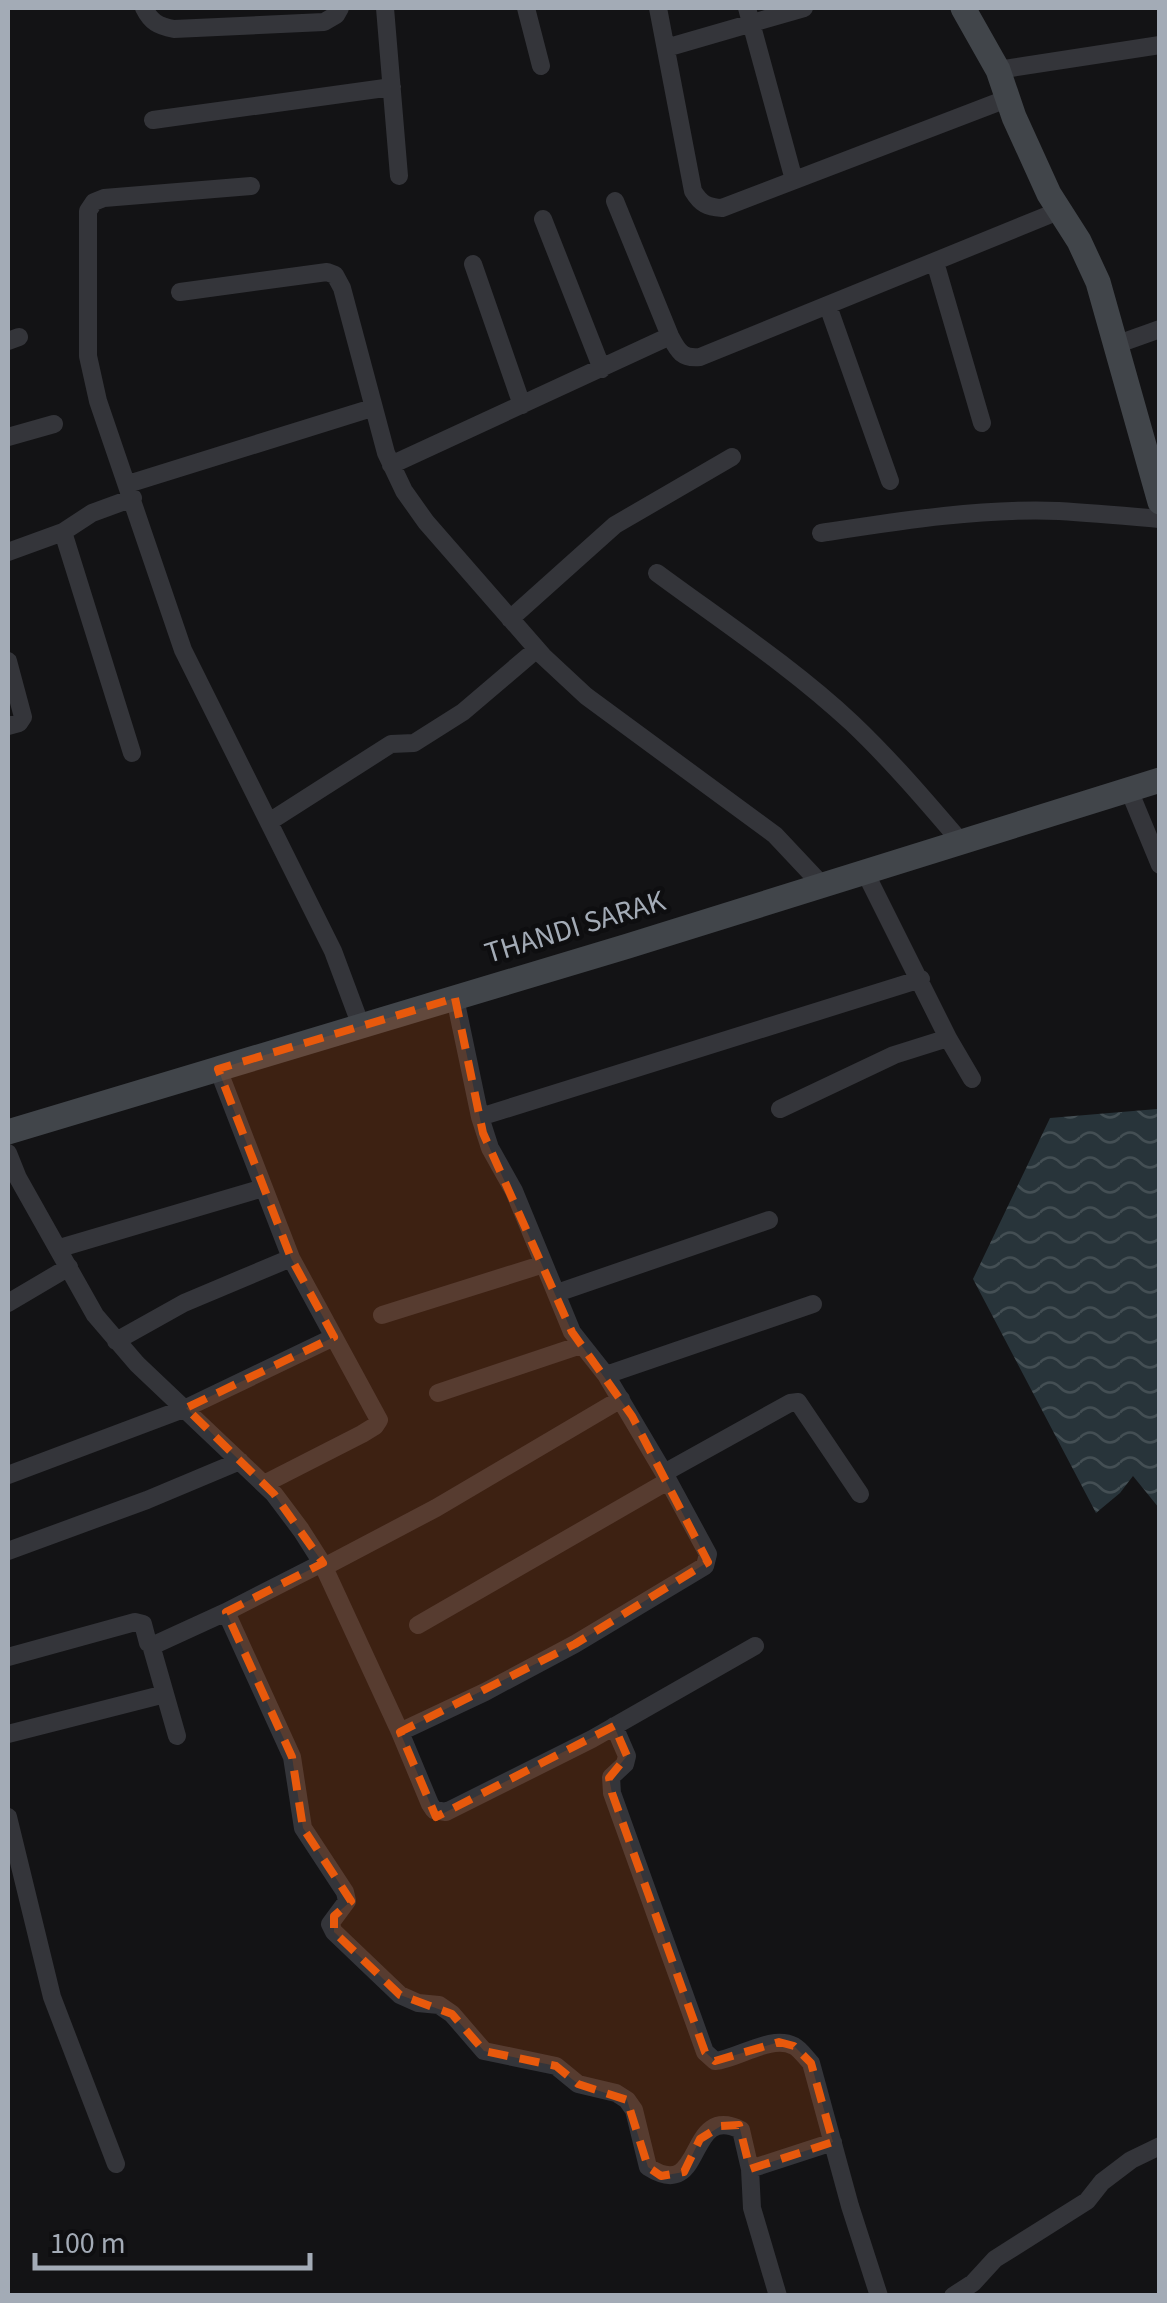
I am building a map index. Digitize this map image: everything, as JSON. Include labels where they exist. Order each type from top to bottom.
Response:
[{"type":"main road","points":[[963,8],[998,70],[1032,157],[1098,282],[1160,502]]},
{"type":"main road","name":"THANDI SARAK","points":[[8,1132],[1160,780]]},
{"type":"street","points":[[144,8],[150,20],[174,29],[283,15],[324,22],[340,8]]},
{"type":"street","points":[[385,8],[399,176]]},
{"type":"street","points":[[526,8],[541,66]]},
{"type":"street","points":[[658,8],[693,191],[710,208],[722,208],[1009,98]]},
{"type":"street","points":[[666,48],[749,14],[804,8]]},
{"type":"street","points":[[749,14],[794,180]]},
{"type":"street","points":[[998,70],[1160,45]]},
{"type":"street","points":[[153,120],[392,86]]},
{"type":"street","points":[[251,186],[94,202],[88,211],[88,356],[98,402],[183,650],[334,951],[361,1026]]},
{"type":"street","points":[[615,201],[678,353],[690,358],[1061,210]]},
{"type":"street","points":[[544,219],[602,369]]},
{"type":"street","points":[[935,262],[982,423]]},
{"type":"street","points":[[473,264],[522,406]]},
{"type":"street","points":[[180,292],[335,274],[391,465],[426,522],[510,620],[586,696],[775,834],[822,885]]},
{"type":"street","points":[[828,306],[890,481]]},
{"type":"street","points":[[1118,344],[1160,329]]},
{"type":"street","points":[[391,465],[670,336]]},
{"type":"street","points":[[8,552],[63,532],[130,491],[372,408]]},
{"type":"street","points":[[8,437],[54,424]]},
{"type":"street","points":[[510,620],[615,525],[732,457]]},
{"type":"street","points":[[820,533],[912,518],[990,512],[1058,511],[1160,519]]},
{"type":"street","points":[[63,532],[132,753]]},
{"type":"street","points":[[656,572],[850,721],[916,788],[960,842]]},
{"type":"street","points":[[269,822],[391,744],[414,743],[462,712],[537,649]]},
{"type":"street","points":[[8,660],[23,717],[19,723],[8,726]]},
{"type":"street","points":[[1129,790],[1160,865]]},
{"type":"street","points":[[865,872],[972,1078]]},
{"type":"street","points":[[480,1117],[920,979]]},
{"type":"street","points":[[400,1732],[576,1644],[705,1566],[708,1554],[621,1399],[572,1332],[514,1190],[490,1148],[455,998]]},
{"type":"street","points":[[780,1110],[894,1054],[948,1038]]},
{"type":"street","points":[[218,1068],[291,1258],[378,1420],[376,1426],[362,1434],[264,1484]]},
{"type":"street","points":[[8,1153],[18,1178],[95,1315],[116,1341],[264,1484],[323,1565],[430,1804],[441,1813],[614,1726],[755,1646]]},
{"type":"street","points":[[60,1248],[262,1188]]},
{"type":"street","points":[[557,1293],[768,1220]]},
{"type":"street","points":[[116,1341],[184,1303],[291,1258]]},
{"type":"street","points":[[382,1315],[544,1264]]},
{"type":"street","points":[[8,1303],[70,1266]]},
{"type":"street","points":[[606,1375],[813,1304]]},
{"type":"street","points":[[8,1474],[186,1408],[334,1337]]},
{"type":"street","points":[[438,1394],[581,1345]]},
{"type":"street","points":[[151,1645],[436,1508],[621,1399]]},
{"type":"street","points":[[418,1625],[790,1403],[798,1402],[860,1494]]},
{"type":"street","points":[[8,1551],[240,1461]]},
{"type":"street","points":[[226,1612],[292,1757],[303,1828],[345,1892],[347,1902],[330,1924],[334,1932],[400,1995],[418,2003],[439,2005],[452,2014],[484,2051],[556,2066],[578,2084],[616,2093],[627,2100],[634,2110],[648,2168],[661,2176],[675,2177],[684,2172],[700,2139],[720,2126],[741,2130],[750,2169],[752,2208],[778,2296]]},
{"type":"street","points":[[8,1657],[134,1622],[143,1624],[178,1736]]},
{"type":"street","points":[[8,1734],[165,1694]]},
{"type":"street","points":[[614,1726],[628,1756],[611,1776],[612,1793],[705,2052],[715,2061],[728,2060],[779,2042],[794,2046],[811,2063],[879,2296]]},
{"type":"street","points":[[8,1817],[52,1997],[116,2164]]},
{"type":"street","points":[[750,2169],[833,2142]]},
{"type":"street","points":[[953,2296],[973,2283],[995,2260],[1087,2201],[1102,2182],[1131,2160],[1160,2146]]},
{"type":"highlighted area","points":[[455,998],[483,1133],[572,1332],[632,1416],[708,1562],[575,1644],[400,1732],[436,1817],[614,1726],[627,1756],[609,1778],[612,1793],[705,2052],[715,2061],[779,2042],[794,2046],[811,2063],[833,2142],[750,2169],[739,2125],[721,2126],[700,2139],[684,2172],[661,2176],[648,2167],[627,2100],[578,2084],[556,2066],[484,2051],[452,2014],[400,1995],[334,1932],[334,1916],[351,1901],[303,1828],[292,1757],[226,1612],[323,1563],[274,1494],[186,1408],[334,1337],[291,1258],[218,1069]]},
{"type":"water","points":[[1157,1109],[1159,1508],[1133,1476],[1096,1513],[973,1279],[1050,1118]]}]
